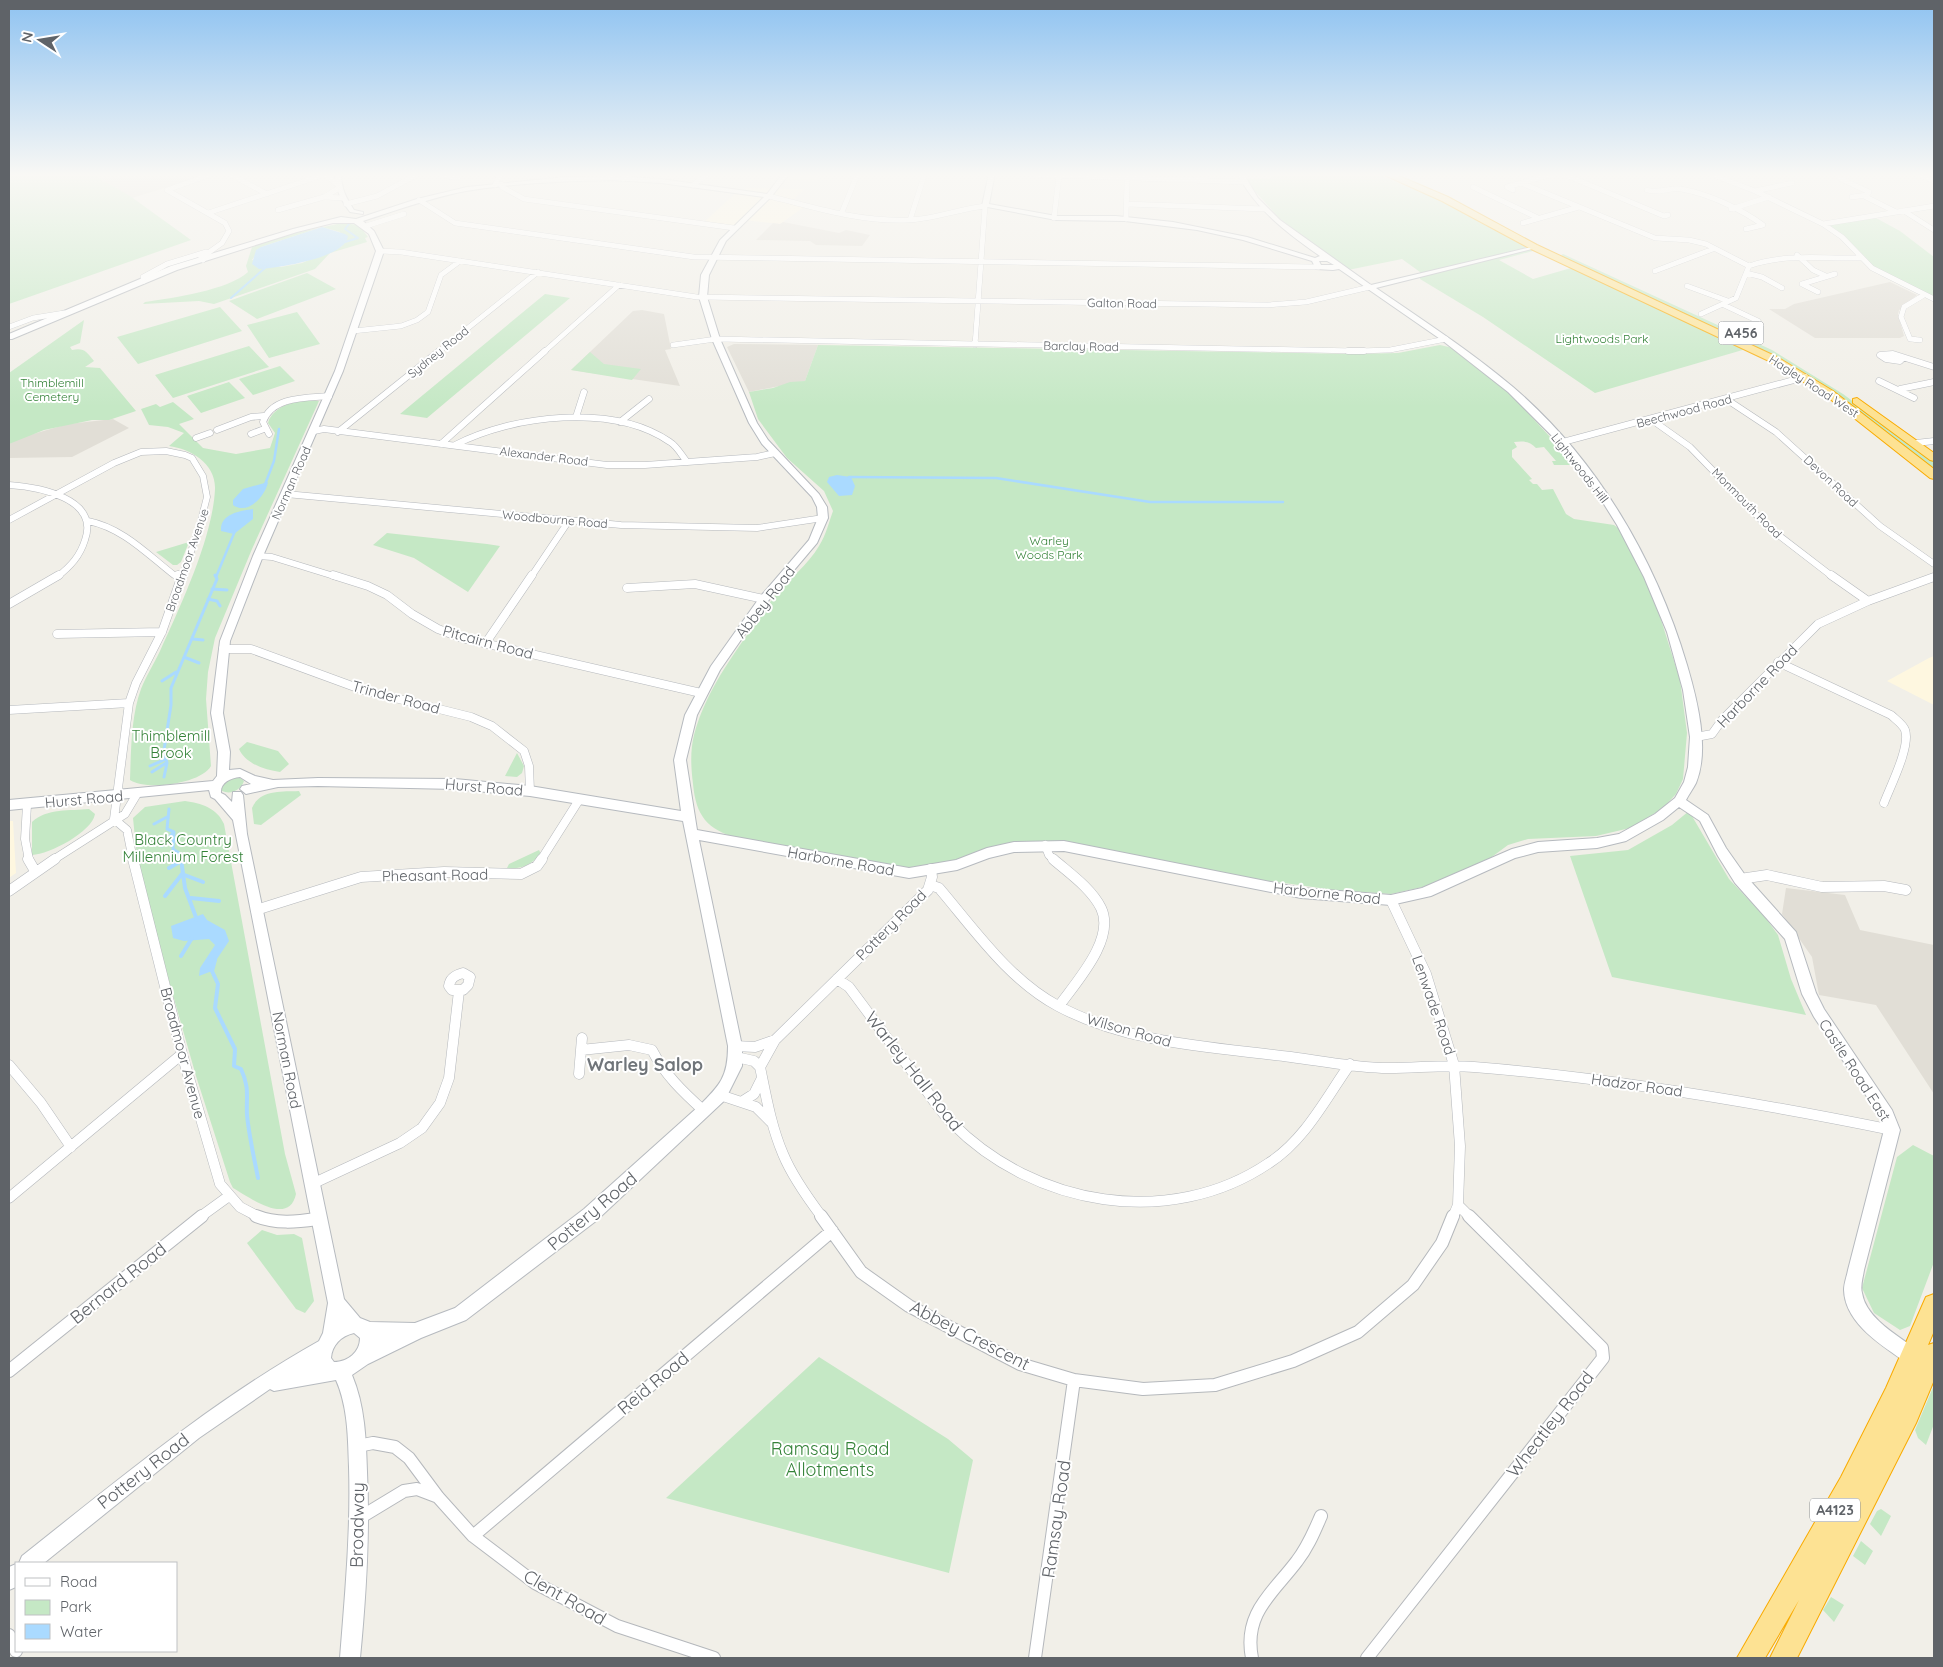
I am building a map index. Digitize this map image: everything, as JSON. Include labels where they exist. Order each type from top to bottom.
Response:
[{"type":"highway","name":"Hagley Road West","points":[[1546,251],[1734,339],[1805,378],[1856,413],[1934,476]]},
{"type":"highway","name":"Hagley Road West","points":[[1559,251],[1701,314],[1804,365],[1916,443],[1934,458]]},
{"type":"highway","points":[[1556,257],[1556,254],[1569,254]]},
{"type":"highway","name":"A4123","points":[[1783,1658],[1908,1415],[1925,1360],[1934,1305]]},
{"type":"highway","name":"A4123","points":[[1750,1658],[1925,1360]]},
{"type":"street","points":[[9,337],[64,312],[189,264],[231,251]]},
{"type":"street","name":"Galton Road","points":[[380,251],[401,252],[703,297],[1268,306],[1306,302],[1370,287],[1500,251]]},
{"type":"street","name":"Norman Road","points":[[238,817],[219,789],[224,752],[216,713],[223,649],[258,556],[329,396],[380,251]]},
{"type":"street","points":[[645,251],[694,258],[1304,267],[1327,258]]},
{"type":"street","points":[[717,251],[705,275],[703,297],[716,339],[753,423],[775,453],[816,496],[822,507],[823,518]]},
{"type":"street","points":[[975,345],[982,251]]},
{"type":"street","points":[[1279,251],[1316,263],[1336,267]]},
{"type":"street","points":[[1318,251],[1333,260],[1336,267]]},
{"type":"street","points":[[1655,271],[1708,251]]},
{"type":"street","points":[[1717,251],[1749,266]]},
{"type":"street","points":[[1855,251],[1872,268],[1934,299]]},
{"type":"street","points":[[203,260],[201,258],[210,252]]},
{"type":"street","points":[[144,281],[143,277],[167,264],[210,252]]},
{"type":"street","points":[[1701,314],[1736,298],[1749,266],[1768,258],[1797,255],[1862,258]]},
{"type":"street","points":[[1797,255],[1813,270],[1826,276]]},
{"type":"street","points":[[353,331],[401,326],[417,320],[428,312],[442,274],[460,261]]},
{"type":"street","name":"Lightwoods Hill","points":[[1336,267],[1370,287],[1446,339],[1511,390],[1563,442],[1606,500],[1629,536],[1649,577],[1672,632],[1689,690],[1696,737]]},
{"type":"street","name":"Sydney Road","points":[[338,432],[538,272]]},
{"type":"street","points":[[1746,273],[1782,288]]},
{"type":"street","points":[[1810,294],[1818,292],[1802,284],[1835,274]]},
{"type":"street","points":[[1764,286],[1773,284]]},
{"type":"street","points":[[441,444],[619,285]]},
{"type":"street","points":[[1687,286],[1726,303],[1758,321],[1761,325],[1751,329]]},
{"type":"street","points":[[1920,340],[1910,339],[1900,315],[1902,310],[1913,299],[1924,295]]},
{"type":"street","points":[[9,327],[33,318],[64,312]]},
{"type":"street","name":"Barclay Road","points":[[673,345],[716,339],[1358,351],[1399,349],[1446,339]]},
{"type":"street","points":[[1903,358],[1934,367]]},
{"type":"street","name":"Beechwood Road","points":[[1563,442],[1805,378]]},
{"type":"street","points":[[1879,380],[1900,389],[1914,398]]},
{"type":"street","points":[[1900,389],[1934,382]]},
{"type":"street","points":[[576,417],[584,392]]},
{"type":"street","points":[[251,434],[267,431],[262,422],[264,416],[271,410],[291,400],[329,396]]},
{"type":"street","points":[[620,422],[649,399]]},
{"type":"street","name":"Devon Road","points":[[1726,399],[1776,432],[1880,526],[1934,564]]},
{"type":"street","points":[[196,438],[251,417],[264,416]]},
{"type":"street","points":[[455,445],[486,432],[521,423],[576,417],[620,422],[660,437],[674,445],[684,454],[687,462]]},
{"type":"street","points":[[230,418],[236,423]]},
{"type":"street","name":"Monmouth Road","points":[[1652,420],[1690,447],[1768,527],[1802,555],[1868,602]]},
{"type":"street","name":"Alexander Road","points":[[314,430],[608,464],[687,462],[757,457],[775,453]]},
{"type":"street","points":[[1916,443],[1934,441]]},
{"type":"street","name":"Broadmoor Avenue","points":[[9,520],[130,455],[149,451],[166,451],[192,458],[203,476],[207,497],[201,525],[162,632],[136,682],[129,702],[123,737],[118,796]]},
{"type":"street","points":[[9,486],[41,488],[56,494],[75,504],[88,521],[87,538],[71,565],[52,580],[9,604]]},
{"type":"street","name":"Woodbourne Road","points":[[286,494],[568,522],[731,529],[757,528],[823,518]]},
{"type":"street","name":"Abbey Road","points":[[736,1051],[691,834],[680,760],[691,715],[701,693],[764,599],[814,541],[823,518]]},
{"type":"street","points":[[88,521],[101,522],[116,530],[174,575],[183,576]]},
{"type":"street","points":[[485,644],[568,522]]},
{"type":"street","name":"Pitcairn Road","points":[[258,556],[272,557],[368,586],[438,629],[485,644],[701,693]]},
{"type":"street","name":"Harborne Road","points":[[691,834],[888,871],[909,873],[957,865],[987,853],[1014,847],[1064,846],[1301,893],[1391,900],[1410,897],[1426,892],[1512,854],[1538,847],[1597,843],[1622,838],[1659,817],[1679,801],[1690,783],[1694,767],[1696,737],[1712,734],[1722,720],[1818,624],[1868,602],[1934,577]]},
{"type":"street","points":[[627,588],[694,584],[764,599]]},
{"type":"street","name":"Broadmoor Avenue","points":[[57,634],[162,632]]},
{"type":"street","name":"Trinder Road","points":[[223,649],[252,649],[363,690],[471,717],[492,726],[524,751],[529,766],[530,791]]},
{"type":"street","points":[[1778,662],[1892,716],[1901,724],[1906,732],[1905,743],[1884,803]]},
{"type":"street","points":[[9,710],[129,702]]},
{"type":"street","name":"Norman Road","points":[[224,752],[244,784],[238,817],[336,1303],[328,1341]]},
{"type":"street","name":"Hurst Road","points":[[244,784],[416,782],[530,791],[688,817]]},
{"type":"street","points":[[219,789],[244,784]]},
{"type":"street","points":[[219,789],[244,784]]},
{"type":"street","name":"Hurst Road","points":[[9,805],[188,789],[219,789]]},
{"type":"street","points":[[9,891],[114,819],[125,814],[137,794]]},
{"type":"street","points":[[114,819],[118,796]]},
{"type":"street","name":"Pheasant Road","points":[[256,910],[361,877],[444,872],[521,874],[538,866],[579,800]]},
{"type":"street","name":"Castle Road East","points":[[1679,801],[1704,818],[1722,852],[1740,879],[1790,936],[1809,994],[1819,1013],[1888,1114],[1892,1130],[1856,1270],[1853,1291],[1857,1308],[1864,1318],[1925,1360]]},
{"type":"street","points":[[27,804],[26,850],[30,865],[35,872]]},
{"type":"street","name":"Broadmoor Avenue","points":[[114,819],[126,826],[128,832],[130,847],[182,1054],[220,1184],[228,1196],[256,1218],[289,1223],[318,1219]]},
{"type":"street","points":[[1045,845],[1049,855],[1097,903],[1104,915],[1106,924],[1101,944],[1059,1006]]},
{"type":"street","name":"Pottery Road","points":[[760,1067],[775,1040],[928,890],[932,877],[931,869]]},
{"type":"street","points":[[1740,879],[1767,875],[1822,887],[1884,886],[1906,890]]},
{"type":"street","name":"Wilson Road","points":[[930,885],[939,888],[1029,987],[1059,1006],[1095,1023],[1153,1039],[1192,1046],[1380,1068]]},
{"type":"street","points":[[1884,886],[1888,896]]},
{"type":"street","name":"Lenwade Road","points":[[1391,900],[1426,974],[1454,1065],[1460,1146],[1458,1206]]},
{"type":"street","name":"Warley Hall Road","points":[[837,979],[849,987],[952,1123],[975,1144],[999,1162],[1042,1184],[1074,1194],[1107,1201],[1143,1203],[1176,1200],[1214,1193],[1244,1181],[1290,1146],[1312,1120],[1321,1103],[1350,1064]]},
{"type":"street","points":[[312,1184],[400,1144],[422,1128],[440,1103],[449,1078],[459,991]]},
{"type":"street","points":[[579,1074],[582,1038]]},
{"type":"street","name":"Pottery Road","points":[[361,1360],[416,1331],[460,1314],[515,1274],[590,1216],[720,1095],[731,1075],[736,1051],[760,1047],[775,1040]]},
{"type":"street","points":[[581,1050],[629,1044],[652,1050],[662,1069],[677,1087],[704,1111]]},
{"type":"street","points":[[736,1051],[754,1061],[760,1067]]},
{"type":"street","points":[[9,1198],[182,1054]]},
{"type":"street","name":"Hadzor Road","points":[[1380,1068],[1454,1065],[1635,1083],[1749,1101],[1892,1130]]},
{"type":"street","points":[[9,1066],[41,1103],[71,1147]]},
{"type":"street","name":"Abbey Crescent","points":[[760,1067],[772,1122],[783,1155],[804,1194],[861,1272],[909,1306],[1020,1364],[1074,1380],[1143,1389],[1215,1385],[1293,1361],[1358,1332],[1414,1285],[1442,1243],[1458,1206]]},
{"type":"street","points":[[743,1101],[754,1094],[762,1078]]},
{"type":"street","points":[[720,1095],[726,1099],[743,1101],[756,1107],[772,1122]]},
{"type":"street","name":"Bernard Road","points":[[9,1371],[172,1238],[228,1196]]},
{"type":"street","name":"Wheatley Road","points":[[1367,1658],[1602,1358],[1602,1348],[1458,1206]]},
{"type":"street","name":"Reid Road","points":[[473,1536],[832,1231]]},
{"type":"street","name":"Norman Road","points":[[336,1303],[360,1328]]},
{"type":"street","points":[[360,1328],[369,1343],[361,1360],[336,1371],[322,1361],[328,1341],[339,1329],[360,1328]]},
{"type":"street","name":"Pottery Road","points":[[360,1328],[416,1331]]},
{"type":"street","name":"Pottery Road","points":[[30,1562],[193,1432],[328,1341]]},
{"type":"street","name":"Broadway","points":[[350,1658],[361,1516],[358,1446],[352,1392],[361,1360]]},
{"type":"street","name":"Pottery Road","points":[[261,1385],[336,1371]]},
{"type":"street","name":"Broadway","points":[[336,1371],[352,1392]]},
{"type":"street","name":"Ramsay Road","points":[[1035,1658],[1074,1380]]},
{"type":"street","name":"Clent Road","points":[[358,1446],[373,1443],[395,1447],[409,1458],[438,1497],[473,1536],[535,1582],[617,1626],[714,1658]]},
{"type":"street","points":[[361,1516],[404,1491],[417,1489],[438,1497]]},
{"type":"street","points":[[1252,1658],[1248,1636],[1256,1611],[1307,1547],[1321,1516]]},
{"type":"street","points":[[9,1635],[15,1649]]},
{"type":"shaded area","points":[[1890,282],[1917,295],[1899,310],[1898,314],[1904,336],[1900,338],[1815,338],[1769,309],[1785,309],[1794,304]]},
{"type":"shaded area","points":[[642,310],[664,314],[671,349],[665,350],[680,386],[571,370],[633,311]]},
{"type":"shaded area","points":[[734,344],[818,345],[805,381],[749,392],[727,347]]},
{"type":"shaded area","points":[[113,419],[129,428],[72,457],[9,458],[9,444],[19,438],[68,424]]},
{"type":"shaded area","points":[[1934,656],[1934,705],[1887,681],[1929,658]]},
{"type":"shaded area","points":[[9,821],[13,821],[16,873],[9,878]]},
{"type":"shaded area","points":[[1786,888],[1845,895],[1860,930],[1934,945],[1934,1094],[1876,1005],[1819,995],[1812,957],[1782,914]]},
{"type":"green space","points":[[9,251],[160,251],[9,304]]},
{"type":"green space","points":[[251,251],[258,251],[252,260],[281,267],[302,263],[331,251],[337,251],[330,253],[315,269],[214,304],[199,301],[143,304],[228,284],[248,272],[246,266]]},
{"type":"green space","name":"Lightwoods Park","points":[[1322,251],[1533,251],[1499,260],[1533,279],[1571,268],[1746,349],[1595,393],[1483,317],[1420,279],[1420,272],[1402,259],[1348,270]]},
{"type":"green space","points":[[1858,251],[1926,251],[1934,257],[1934,297],[1875,268]]},
{"type":"green space","points":[[1563,254],[1772,350],[1843,394],[1934,462],[1934,473],[1912,454],[1806,376],[1560,256]]},
{"type":"green space","points":[[307,273],[336,289],[257,319],[229,301]]},
{"type":"green space","points":[[545,294],[570,298],[427,418],[400,414]]},
{"type":"green space","points":[[220,307],[242,331],[138,364],[117,337]]},
{"type":"green space","points":[[297,312],[320,344],[269,358],[247,325]]},
{"type":"green space","name":"Thimblemill Cemetery","points":[[84,320],[80,343],[70,347],[72,350],[80,349],[87,353],[94,361],[85,367],[100,368],[136,411],[109,420],[92,420],[44,430],[9,444],[9,373]]},
{"type":"green space","name":"Warley Woods Park","points":[[818,345],[1354,354],[1398,353],[1440,345],[1453,348],[1504,387],[1576,465],[1554,465],[1552,461],[1556,461],[1544,447],[1536,448],[1526,442],[1514,442],[1517,447],[1512,450],[1512,457],[1532,479],[1529,480],[1533,484],[1537,484],[1542,490],[1553,489],[1566,514],[1574,519],[1614,525],[1622,531],[1636,556],[1657,607],[1680,680],[1687,733],[1683,779],[1676,794],[1662,809],[1630,828],[1596,836],[1528,839],[1508,845],[1485,862],[1436,884],[1391,894],[1334,890],[1262,880],[1055,841],[1011,844],[945,863],[904,868],[737,838],[718,830],[705,820],[700,813],[695,795],[691,753],[698,721],[717,681],[741,643],[774,597],[809,560],[819,546],[833,511],[824,491],[787,458],[758,419],[749,392],[773,388],[790,382],[805,381]]},
{"type":"green space","points":[[249,346],[269,367],[173,398],[155,375]]},
{"type":"green space","points":[[590,352],[604,364],[641,369],[632,380],[571,370]]},
{"type":"green space","points":[[280,366],[295,381],[253,395],[239,379]]},
{"type":"green space","points":[[229,382],[245,398],[201,413],[187,396]]},
{"type":"green space","name":"Thimblemill Brook","points":[[305,400],[319,401],[252,549],[215,638],[208,672],[206,699],[211,766],[196,777],[173,784],[148,785],[130,780],[132,734],[138,699],[194,572],[208,528],[215,489],[211,472],[201,459],[186,450],[169,446],[184,433],[168,427],[149,425],[141,409],[156,404],[160,407],[173,402],[194,419],[179,424],[203,448],[236,454],[270,448],[275,433],[268,423],[271,416],[282,407]]},
{"type":"green space","points":[[387,533],[500,546],[468,592],[414,558],[373,545]]},
{"type":"green space","points":[[189,542],[181,562],[177,565],[173,565],[156,552]]},
{"type":"green space","points":[[247,742],[278,751],[289,764],[280,772],[256,765],[246,759],[239,749]]},
{"type":"green space","points":[[517,753],[524,766],[522,773],[517,777],[505,776]]},
{"type":"green space","points":[[239,777],[244,781],[238,789],[232,792],[222,791],[220,788],[226,779]]},
{"type":"green space","points":[[299,791],[301,795],[261,825],[254,824],[252,808],[260,797],[272,793]]},
{"type":"green space","name":"Thimblemill Brook","points":[[185,801],[208,807],[221,818],[224,824],[285,1154],[296,1194],[292,1204],[285,1208],[277,1209],[258,1203],[233,1188],[230,1182],[196,1076],[147,904],[136,848],[133,818],[145,807]]},
{"type":"green space","points":[[89,809],[95,814],[92,821],[78,835],[49,851],[32,855],[32,822],[52,812]]},
{"type":"green space","points":[[1689,811],[1729,879],[1765,917],[1778,935],[1791,979],[1806,1015],[1612,977],[1570,856],[1628,850],[1672,825]]},
{"type":"green space","points":[[539,850],[541,854],[534,861],[522,867],[507,868],[509,864]]},
{"type":"green space","points":[[1913,1145],[1934,1156],[1934,1262],[1910,1326],[1900,1330],[1874,1313],[1862,1288],[1897,1157]]},
{"type":"green space","points":[[262,1230],[277,1235],[294,1234],[302,1238],[314,1301],[305,1313],[296,1309],[247,1243]]},
{"type":"green space","name":"Ramsay Road Allotments","points":[[819,1357],[948,1439],[973,1460],[949,1573],[666,1498]]},
{"type":"green space","points":[[1934,1385],[1934,1424],[1926,1445],[1918,1438],[1915,1430]]},
{"type":"green space","points":[[1881,1509],[1891,1516],[1881,1536],[1870,1524],[1877,1511]]},
{"type":"green space","points":[[1861,1541],[1873,1551],[1865,1565],[1853,1556]]},
{"type":"green space","points":[[1831,1597],[1844,1605],[1834,1622],[1823,1610]]},
{"type":"water","points":[[256,251],[334,251],[324,256],[280,267],[259,269],[252,264]]},
{"type":"water","points":[[837,475],[851,477],[855,486],[852,495],[839,496],[827,482],[829,477]]},
{"type":"water","points":[[268,482],[264,493],[250,506],[239,508],[233,505],[233,500],[243,489]]},
{"type":"water","points":[[253,509],[253,519],[234,534],[221,531],[224,521],[231,514]]},
{"type":"water","points":[[203,914],[207,920],[225,930],[229,941],[213,965],[212,971],[199,976],[200,968],[215,945],[209,939],[184,941],[173,938],[171,926]]},
{"type":"waterway","name":"Thimblemill Brook","points":[[231,298],[266,267]]},
{"type":"waterway","name":"Thimblemill Brook","points":[[264,487],[274,461],[279,429]]},
{"type":"waterway","points":[[849,477],[996,478],[1150,502],[1283,502]]},
{"type":"waterway","name":"Thimblemill Brook","points":[[216,577],[235,531]]},
{"type":"waterway","name":"Thimblemill Brook","points":[[213,589],[216,577]]},
{"type":"waterway","name":"Thimblemill Brook","points":[[209,599],[213,589]]},
{"type":"waterway","points":[[213,589],[227,590]]},
{"type":"waterway","name":"Thimblemill Brook","points":[[184,657],[209,599]]},
{"type":"waterway","points":[[209,599],[217,601],[220,606]]},
{"type":"waterway","points":[[193,639],[203,640]]},
{"type":"waterway","name":"Thimblemill Brook","points":[[164,777],[167,763],[164,750],[171,705],[171,688],[184,657]]},
{"type":"waterway","points":[[184,657],[199,663]]},
{"type":"waterway","points":[[162,681],[176,672]]},
{"type":"waterway","points":[[150,766],[166,759]]},
{"type":"waterway","points":[[152,772],[166,763]]},
{"type":"waterway","name":"Thimblemill Brook","points":[[169,809],[167,829],[174,832],[173,849],[179,853],[182,860]]},
{"type":"waterway","points":[[154,824],[167,817]]},
{"type":"waterway","points":[[162,846],[173,833]]},
{"type":"waterway","name":"Thimblemill Brook","points":[[181,859],[183,874]]},
{"type":"waterway","points":[[169,868],[181,861]]},
{"type":"waterway","points":[[165,896],[183,874]]},
{"type":"waterway","points":[[183,874],[203,882]]},
{"type":"waterway","name":"Thimblemill Brook","points":[[183,874],[185,888],[197,920]]},
{"type":"waterway","points":[[191,898],[219,901]]},
{"type":"waterway","points":[[181,956],[192,938]]},
{"type":"waterway","name":"Thimblemill Brook","points":[[215,960],[212,971],[218,984],[215,1008],[235,1049],[234,1066],[241,1069],[246,1082],[247,1115],[258,1178]]},
{"type":"district","name":"Warley Salop","points":[[645,1064]]},
{"type":"park label","name":"Black Country Millennium Forest","points":[[183,848]]}]
